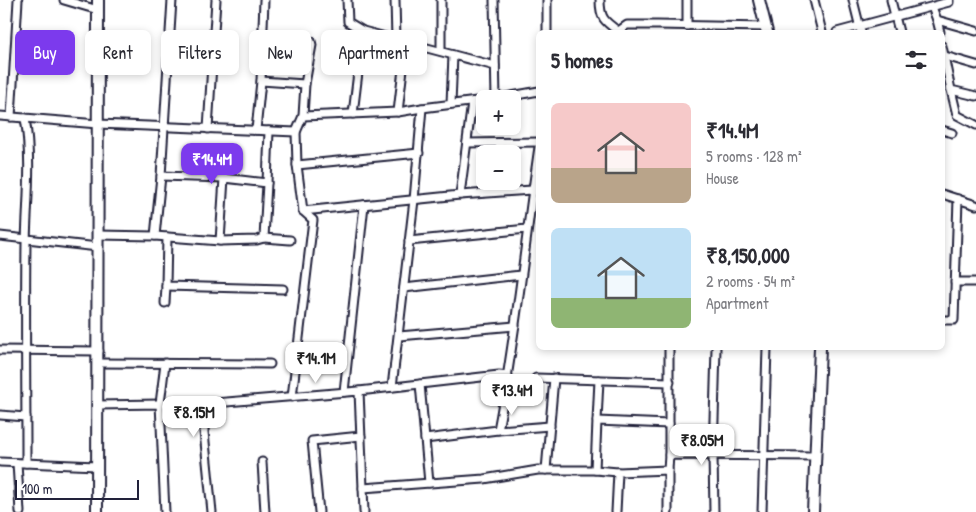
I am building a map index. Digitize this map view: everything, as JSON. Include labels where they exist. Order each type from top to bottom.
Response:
[{"type":"main road","points":[[759,0],[767,30]]},
{"type":"main road","points":[[97,512],[98,5]]},
{"type":"main road","points":[[813,512],[820,350]]},
{"type":"street","points":[[11,117],[18,0]]},
{"type":"street","points":[[64,0],[98,5]]},
{"type":"street","points":[[156,236],[172,0]]},
{"type":"street","points":[[208,129],[216,0]]},
{"type":"street","points":[[262,30],[264,0]]},
{"type":"street","points":[[347,0],[348,22],[361,30]]},
{"type":"street","points":[[395,0],[396,30]]},
{"type":"street","points":[[441,0],[441,51]]},
{"type":"street","points":[[494,0],[495,90]]},
{"type":"street","points":[[547,0],[547,30]]},
{"type":"street","points":[[600,0],[600,12],[605,22],[615,30]]},
{"type":"street","points":[[687,0],[687,26]]},
{"type":"street","points":[[814,0],[822,30]]},
{"type":"street","points":[[853,0],[860,30],[895,17],[949,2],[949,0]]},
{"type":"street","points":[[891,0],[898,30]]},
{"type":"street","points":[[932,7],[940,30]]},
{"type":"street","points":[[937,20],[976,31]]},
{"type":"street","points":[[621,30],[627,25],[658,28],[687,26],[767,30]]},
{"type":"street","points":[[427,47],[495,66]]},
{"type":"street","points":[[451,104],[453,55]]},
{"type":"street","points":[[976,65],[945,56],[957,115],[976,125]]},
{"type":"street","points":[[256,130],[261,75]]},
{"type":"street","points":[[292,397],[313,220],[303,211],[297,166],[296,132],[303,116],[307,75]]},
{"type":"street","points":[[353,114],[358,75]]},
{"type":"street","points":[[398,112],[402,75]]},
{"type":"street","points":[[261,81],[305,84]]},
{"type":"street","points":[[951,90],[976,96]]},
{"type":"street","points":[[521,94],[536,92]]},
{"type":"street","points":[[303,116],[398,112],[476,101]]},
{"type":"street","points":[[460,195],[472,102]]},
{"type":"street","points":[[392,387],[414,200],[422,108]]},
{"type":"street","points":[[0,116],[164,128],[296,132]]},
{"type":"street","points":[[25,118],[29,176],[26,239],[26,463]]},
{"type":"street","points":[[264,238],[270,131]]},
{"type":"street","points":[[945,131],[952,133]]},
{"type":"street","points":[[467,143],[536,142]]},
{"type":"street","points":[[297,166],[419,152]]},
{"type":"street","points":[[498,430],[508,376],[536,165]]},
{"type":"street","points":[[161,176],[224,178],[267,182]]},
{"type":"street","points":[[220,241],[224,178]]},
{"type":"street","points":[[303,211],[460,195],[532,190]]},
{"type":"street","points":[[945,195],[976,205]]},
{"type":"street","points":[[945,320],[954,320],[958,199]]},
{"type":"street","points":[[344,392],[364,204]]},
{"type":"street","points":[[409,241],[527,229]]},
{"type":"street","points":[[98,235],[156,236],[220,241],[264,238],[290,240]]},
{"type":"street","points":[[0,236],[98,247]]},
{"type":"street","points":[[165,303],[167,237]]},
{"type":"street","points":[[404,288],[521,275]]},
{"type":"street","points":[[955,282],[976,282]]},
{"type":"street","points":[[166,286],[283,289]]},
{"type":"street","points":[[399,336],[515,326]]},
{"type":"street","points":[[0,350],[98,351]]},
{"type":"street","points":[[668,512],[669,350]]},
{"type":"street","points":[[714,512],[713,456],[716,350]]},
{"type":"street","points":[[762,512],[767,350]]},
{"type":"street","points":[[98,362],[270,364]]},
{"type":"street","points":[[165,363],[160,404],[165,512]]},
{"type":"street","points":[[97,404],[205,403],[359,391],[499,375],[508,376]]},
{"type":"street","points":[[536,378],[670,382]]},
{"type":"street","points":[[546,470],[554,378]]},
{"type":"street","points":[[594,470],[599,380]]},
{"type":"street","points":[[420,384],[429,483]]},
{"type":"street","points":[[359,391],[364,512]]},
{"type":"street","points":[[205,403],[204,432],[212,512]]},
{"type":"street","points":[[0,415],[26,418]]},
{"type":"street","points":[[597,421],[670,424]]},
{"type":"street","points":[[426,439],[550,426]]},
{"type":"street","points":[[319,512],[312,442],[361,436]]},
{"type":"street","points":[[669,455],[815,456]]},
{"type":"street","points":[[0,462],[98,466]]},
{"type":"street","points":[[262,462],[265,512]]},
{"type":"street","points":[[17,463],[20,512]]},
{"type":"street","points":[[363,488],[484,479],[538,470],[618,472],[668,470]]},
{"type":"street","points":[[616,512],[618,472]]}]
